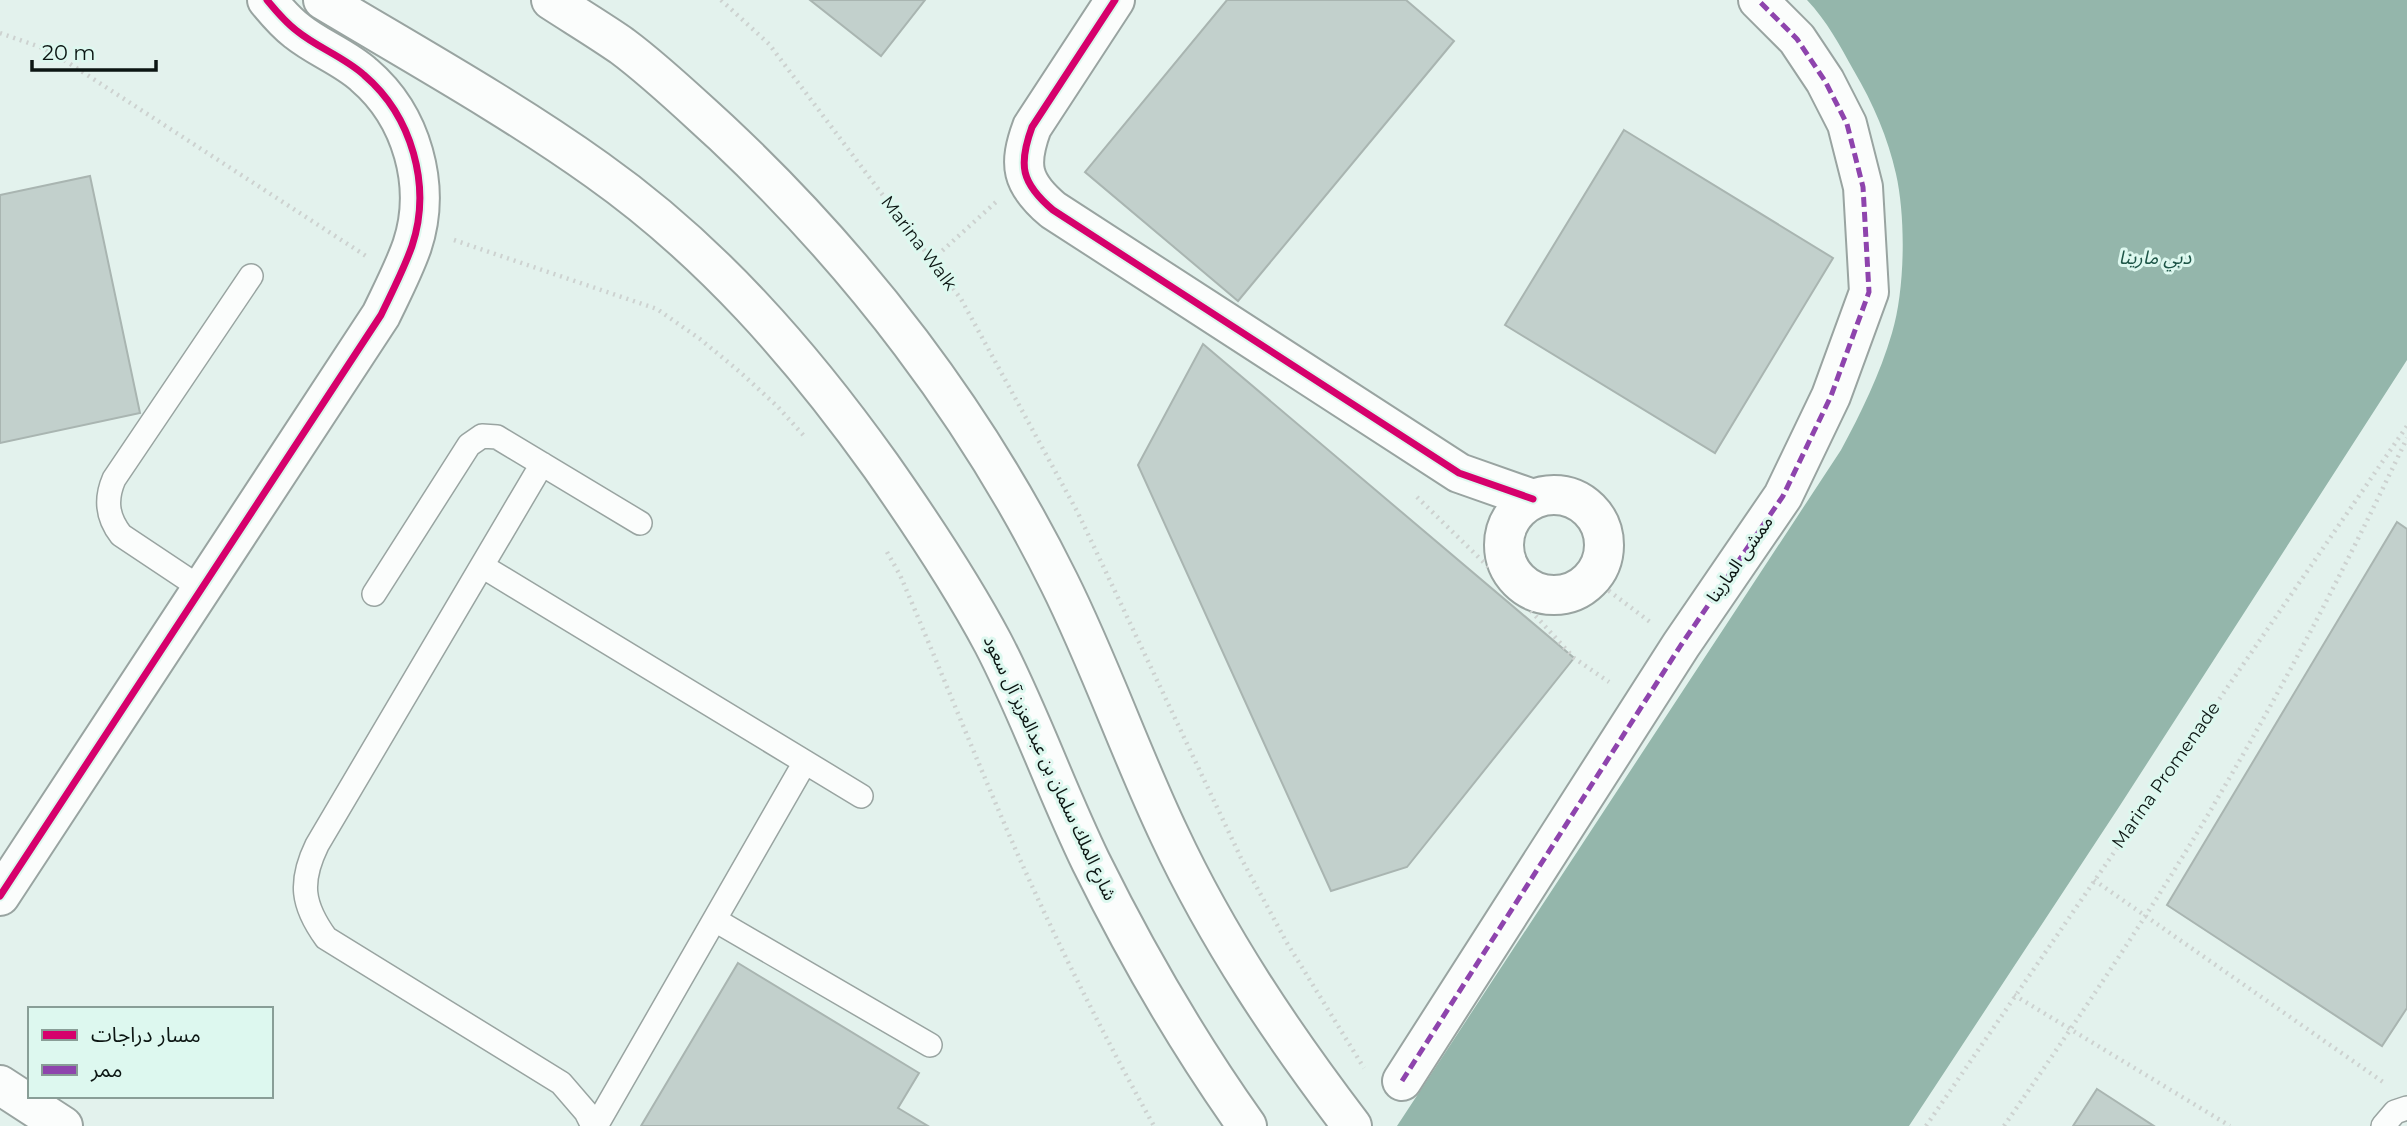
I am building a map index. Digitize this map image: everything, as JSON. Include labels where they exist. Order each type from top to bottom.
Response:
[{"type":"street","points":[[0,896],[381,315],[412,246],[420,193],[417,166],[399,117],[384,95],[365,75],[297,31],[267,0]]},
{"type":"street","name":"شارع الملك سلمان بن عبدالعزيز آل سعود","points":[[323,0],[535,128],[589,164],[662,221],[720,274],[775,330],[826,391],[916,515],[956,577],[1025,709],[1090,859],[1130,939],[1221,1090],[1247,1126]]},
{"type":"street","points":[[551,0],[624,48],[691,104],[755,164],[815,227],[926,363],[976,436],[1021,510],[1060,584],[1168,834],[1210,914],[1256,992],[1306,1067],[1352,1126]]},
{"type":"street","points":[[1115,0],[1032,127],[1023,150],[1025,175],[1035,196],[1459,473],[1533,499]]},
{"type":"street","name":"ممشى المارينا","points":[[1386,1080],[1783,496],[1831,396],[1869,292],[1863,187],[1847,124],[1825,81],[1797,39],[1758,0]]},
{"type":"street","points":[[1459,473],[1504,538]]},
{"type":"street","points":[[1549,494],[1567,495],[1595,514],[1602,529],[1605,547],[1601,564],[1592,578],[1580,588],[1565,594],[1549,595],[1533,591],[1520,582],[1510,569],[1504,554],[1504,538],[1509,522],[1519,508],[1533,499],[1549,494]]},
{"type":"street","points":[[0,1085],[63,1126]]},
{"type":"lane","points":[[202,589],[121,535],[109,514],[109,491],[114,479],[251,276]]},
{"type":"lane","points":[[374,594],[469,444],[482,436],[497,438],[640,523]]},
{"type":"lane","points":[[542,464],[308,863],[304,883],[306,903],[314,922],[326,938],[561,1083],[595,1126],[806,762]]},
{"type":"lane","points":[[482,566],[861,796]]},
{"type":"lane","points":[[715,920],[930,1045]]},
{"type":"lane","points":[[2383,1126],[2395,1112],[2407,1108]]},
{"type":"path","points":[[0,33],[40,47],[73,66],[366,256],[361,266]]},
{"type":"path","points":[[932,260],[1025,175]]},
{"type":"path","points":[[452,239],[657,309],[700,339],[740,372],[778,407],[813,446]]},
{"type":"path","points":[[2004,1126],[2145,917],[2222,791],[2295,663],[2363,532],[2407,438]]},
{"type":"path","points":[[881,541],[900,575],[1052,929],[1154,1126]]},
{"type":"path","points":[[1592,578],[1681,645]]},
{"type":"path","points":[[2094,880],[2384,1083]]},
{"type":"path","points":[[2014,995],[2230,1126]]},
{"type":"water","name":"دبي مارينا","points":[[1807,0],[2407,0],[2407,360],[2119,807],[1909,1126],[1397,1126],[1841,450],[1882,363],[1896,316],[1902,275],[1903,232],[1896,174],[1884,134],[1867,96],[1833,34]]},
{"type":"building","points":[[810,0],[925,0],[881,56]]},
{"type":"building","points":[[1227,0],[1406,0],[1454,41],[1238,301],[1085,172]]},
{"type":"building","points":[[1624,130],[1833,258],[1715,453],[1505,325]]},
{"type":"building","points":[[90,176],[140,413],[0,443],[0,195]]},
{"type":"building","points":[[1203,344],[1574,658],[1407,867],[1331,891],[1138,465]]},
{"type":"building","points":[[2397,522],[2407,529],[2407,1008],[2382,1046],[2167,905]]},
{"type":"building","points":[[738,963],[919,1073],[898,1108],[928,1126],[641,1126]]},
{"type":"building","points":[[2097,1089],[2154,1126],[2073,1126]]},
{"type":"marked path","points":[[1402,1081],[1681,645],[1783,496],[1831,396],[1869,292],[1863,187],[1847,124],[1825,81],[1797,39],[1758,0]]},
{"type":"cycle path","points":[[0,896],[381,315],[412,246],[420,200],[418,176],[414,153],[395,111],[364,75],[297,31],[267,0]]},
{"type":"cycle path","points":[[1115,0],[1032,127],[1024,163],[1025,173],[1034,191],[1053,210],[1459,473],[1533,499]]}]
